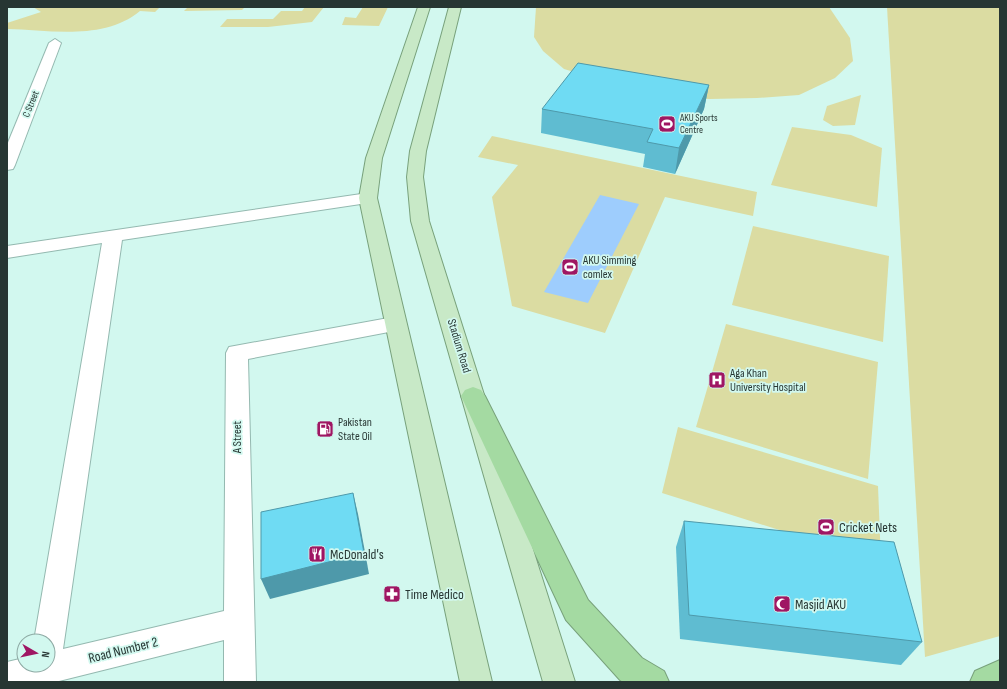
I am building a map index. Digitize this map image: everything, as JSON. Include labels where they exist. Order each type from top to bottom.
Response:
[{"type":"highway","points":[[473,396],[577,610],[631,669],[653,682]]},
{"type":"highway","points":[[986,682],[1000,676]]},
{"type":"main road","points":[[424,7],[374,158],[368,198],[370,217],[476,682]]},
{"type":"main road","name":"Stadium Road","points":[[455,7],[418,151],[415,177],[416,196],[420,220],[559,682]]},
{"type":"street","name":"C Street","points":[[7,165],[55,43]]},
{"type":"street","points":[[7,252],[368,198]]},
{"type":"street","points":[[50,633],[113,236]]},
{"type":"street","name":"A Street","points":[[240,682],[238,622],[237,353],[394,324]]},
{"type":"street","name":"Road Number 2","points":[[56,663],[238,622]]},
{"type":"street","name":"Road Number 2","points":[[7,678],[23,673]]},
{"type":"green space","points":[[33,7],[160,7],[155,12],[140,11],[126,20],[110,27],[93,30],[58,32],[7,29],[7,23],[41,12]]},
{"type":"green space","points":[[188,7],[245,7],[242,10],[184,11]]},
{"type":"green space","points":[[305,7],[324,7],[312,22],[268,27],[220,27],[227,19],[273,19],[281,11],[302,11]]},
{"type":"green space","points":[[363,7],[388,7],[379,26],[342,25],[345,17],[356,18]]},
{"type":"green space","points":[[536,7],[829,7],[850,38],[853,61],[835,78],[799,95],[710,99],[655,96],[564,69],[543,51],[534,37]]},
{"type":"green space","points":[[887,7],[1000,7],[1000,636],[925,657]]},
{"type":"green space","points":[[861,95],[855,125],[833,126],[823,120],[827,106]]},
{"type":"green space","points":[[792,127],[851,135],[882,148],[877,207],[771,185]]},
{"type":"green space","name":"AKU Simming comlex","points":[[492,136],[757,192],[753,216],[665,197],[605,333],[512,306],[492,197],[518,165],[478,157]]},
{"type":"green space","points":[[753,226],[889,256],[883,342],[732,305]]},
{"type":"green space","points":[[726,324],[878,362],[868,479],[696,427]]},
{"type":"green space","name":"Cricket Nets","points":[[678,427],[878,486],[881,562],[662,493]]},
{"type":"water","points":[[600,195],[639,204],[588,303],[544,292]]},
{"type":"building","points":[[578,63],[709,85],[679,148],[647,142],[653,129],[542,109]]},
{"type":"building","name":"McDonald's","points":[[353,493],[364,553],[261,579],[261,512]]},
{"type":"building","name":"Masjid AKU","points":[[684,521],[894,542],[922,642],[689,615]]},
{"type":"place","name":"AKU Sports Centre","points":[[667,124]]},
{"type":"place","name":"AKU Simming comlex","points":[[570,267]]},
{"type":"place","name":"Aga Khan University Hospital","points":[[717,380]]},
{"type":"place","name":"Pakistan State Oil","points":[[325,429]]},
{"type":"place","name":"Cricket Nets","points":[[826,527]]},
{"type":"place","name":"McDonald's","points":[[317,554]]},
{"type":"place","name":"Time Medico","points":[[392,594]]},
{"type":"place","name":"Masjid AKU","points":[[782,604]]}]
